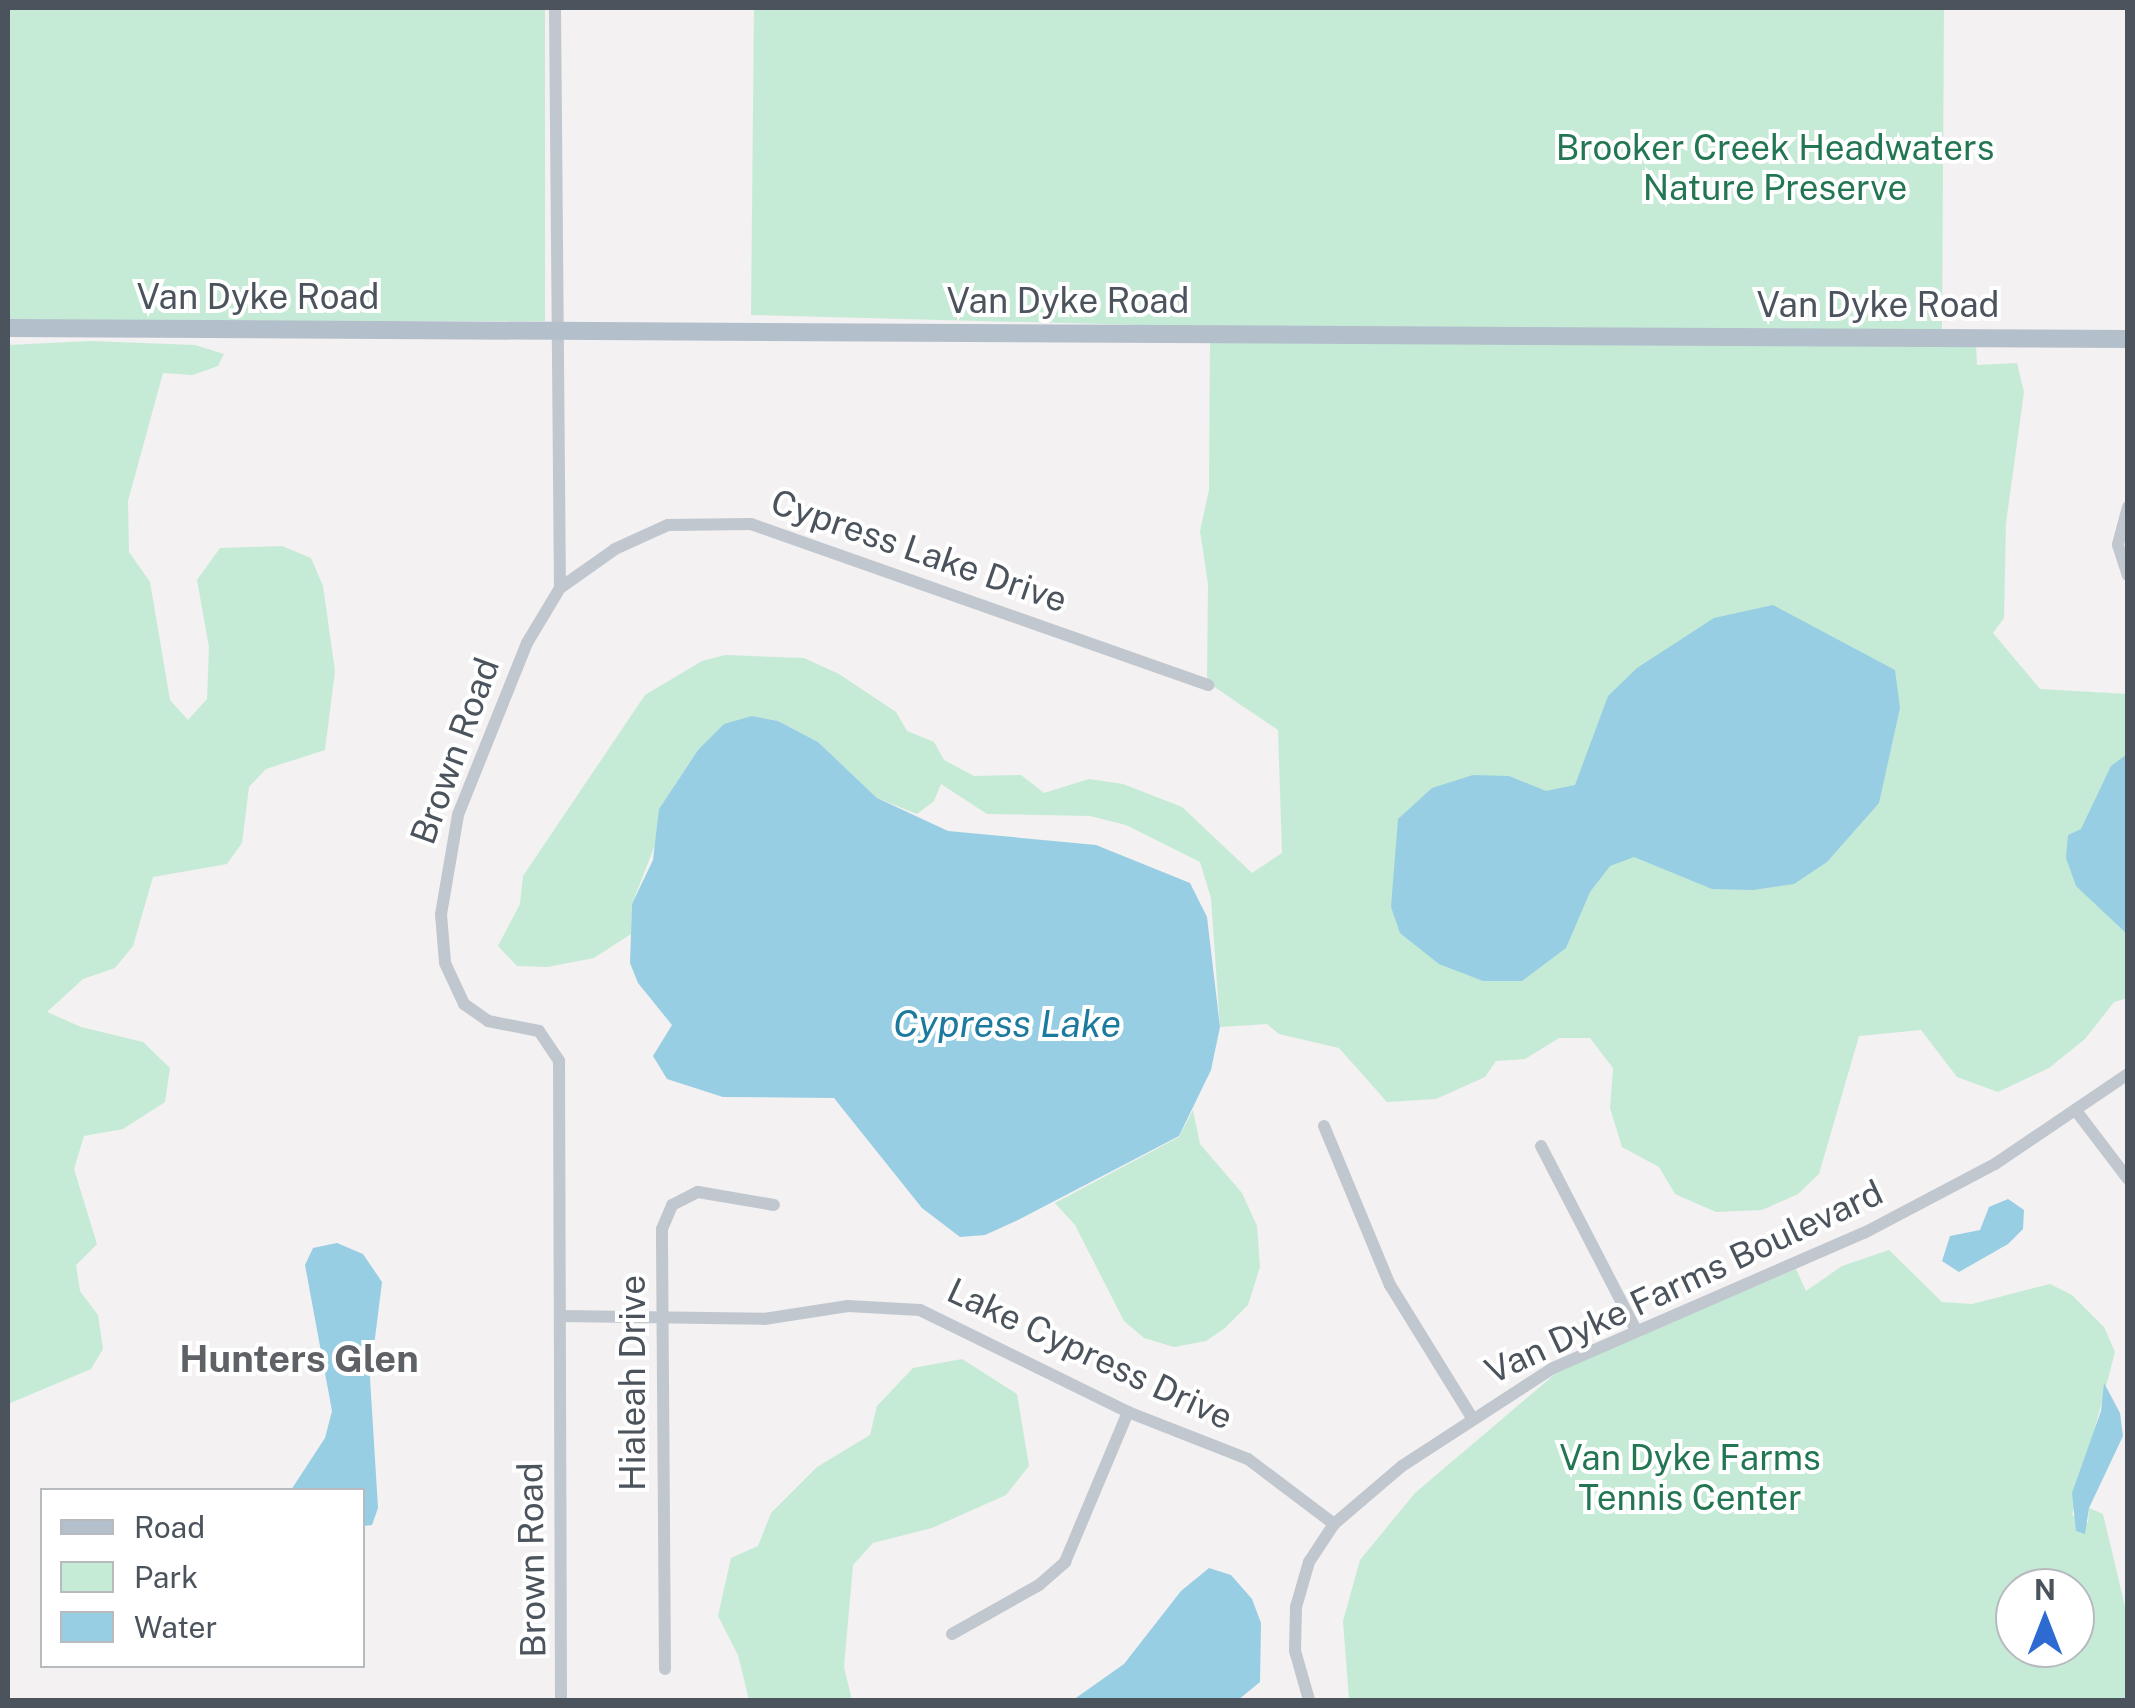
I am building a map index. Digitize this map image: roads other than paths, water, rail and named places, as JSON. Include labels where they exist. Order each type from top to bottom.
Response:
[{"type":"main road","name":"Van Dyke Road","points":[[8,328],[2128,338]]},
{"type":"street","points":[[555,8],[560,588]]},
{"type":"street","points":[[2128,507],[2118,545],[2128,575]]},
{"type":"street","name":"Cypress Lake Drive","points":[[560,588],[615,549],[668,525],[751,524],[1208,685]]},
{"type":"street","name":"Brown Road","points":[[560,588],[527,643],[458,814],[441,914],[445,964],[464,1004],[488,1021],[539,1032],[559,1061],[562,1700]]},
{"type":"street","name":"Van Dyke Farms Boulevard","points":[[1309,1700],[1296,1651],[1296,1607],[1309,1562],[1334,1524],[1472,1416],[1636,1330],[1864,1233],[2076,1112],[2128,1074]]},
{"type":"street","points":[[2076,1112],[2128,1179]]},
{"type":"street","points":[[1324,1126],[1390,1285],[1472,1416]]},
{"type":"street","points":[[1541,1146],[1636,1330]]},
{"type":"street","name":"Hialeah Drive","points":[[665,1669],[662,1229],[672,1206],[698,1192],[774,1205]]},
{"type":"street","name":"Lake Cypress Drive","points":[[560,1316],[764,1318],[848,1306],[920,1310],[1128,1412],[1248,1459],[1334,1524]]},
{"type":"street","points":[[952,1634],[1039,1585],[1065,1562],[1128,1412]]},
{"type":"water","points":[[1773,605],[1895,670],[1900,708],[1879,803],[1827,862],[1794,884],[1753,890],[1712,889],[1634,857],[1610,866],[1590,892],[1566,948],[1522,981],[1483,981],[1439,964],[1400,933],[1391,907],[1398,819],[1432,788],[1473,775],[1509,776],[1546,791],[1575,785],[1608,696],[1637,668],[1714,618]]},
{"type":"water","name":"Cypress Lake","points":[[752,716],[778,721],[818,742],[877,798],[948,831],[1096,845],[1190,883],[1207,917],[1220,1027],[1211,1070],[1179,1136],[1018,1220],[985,1235],[960,1237],[922,1208],[834,1098],[723,1097],[667,1079],[653,1056],[672,1025],[638,983],[630,963],[632,904],[653,860],[659,809],[698,750],[724,724]]},
{"type":"water","points":[[2127,754],[2127,934],[2076,886],[2066,858],[2068,835],[2081,829],[2111,766]]},
{"type":"water","points":[[2008,1199],[2024,1210],[2023,1229],[2008,1244],[1959,1272],[1942,1261],[1950,1236],[1980,1230],[1989,1207]]},
{"type":"water","points":[[337,1243],[363,1254],[382,1282],[370,1378],[378,1508],[372,1525],[365,1526],[365,1488],[292,1488],[325,1438],[332,1411],[305,1265],[313,1248]]},
{"type":"water","points":[[2104,1383],[2120,1413],[2123,1436],[2089,1508],[2085,1534],[2076,1531],[2072,1493],[2101,1411]]},
{"type":"water","points":[[1209,1568],[1231,1575],[1252,1599],[1261,1623],[1260,1682],[1238,1700],[1073,1700],[1124,1664],[1181,1591]]},
{"type":"district","name":"Hunters Glen","points":[[299,1359]]},
{"type":"park label","name":"Brooker Creek Headwaters Nature Preserve","points":[[1775,168]]},
{"type":"park label","name":"Van Dyke Farms Tennis Center","points":[[1690,1478]]}]
